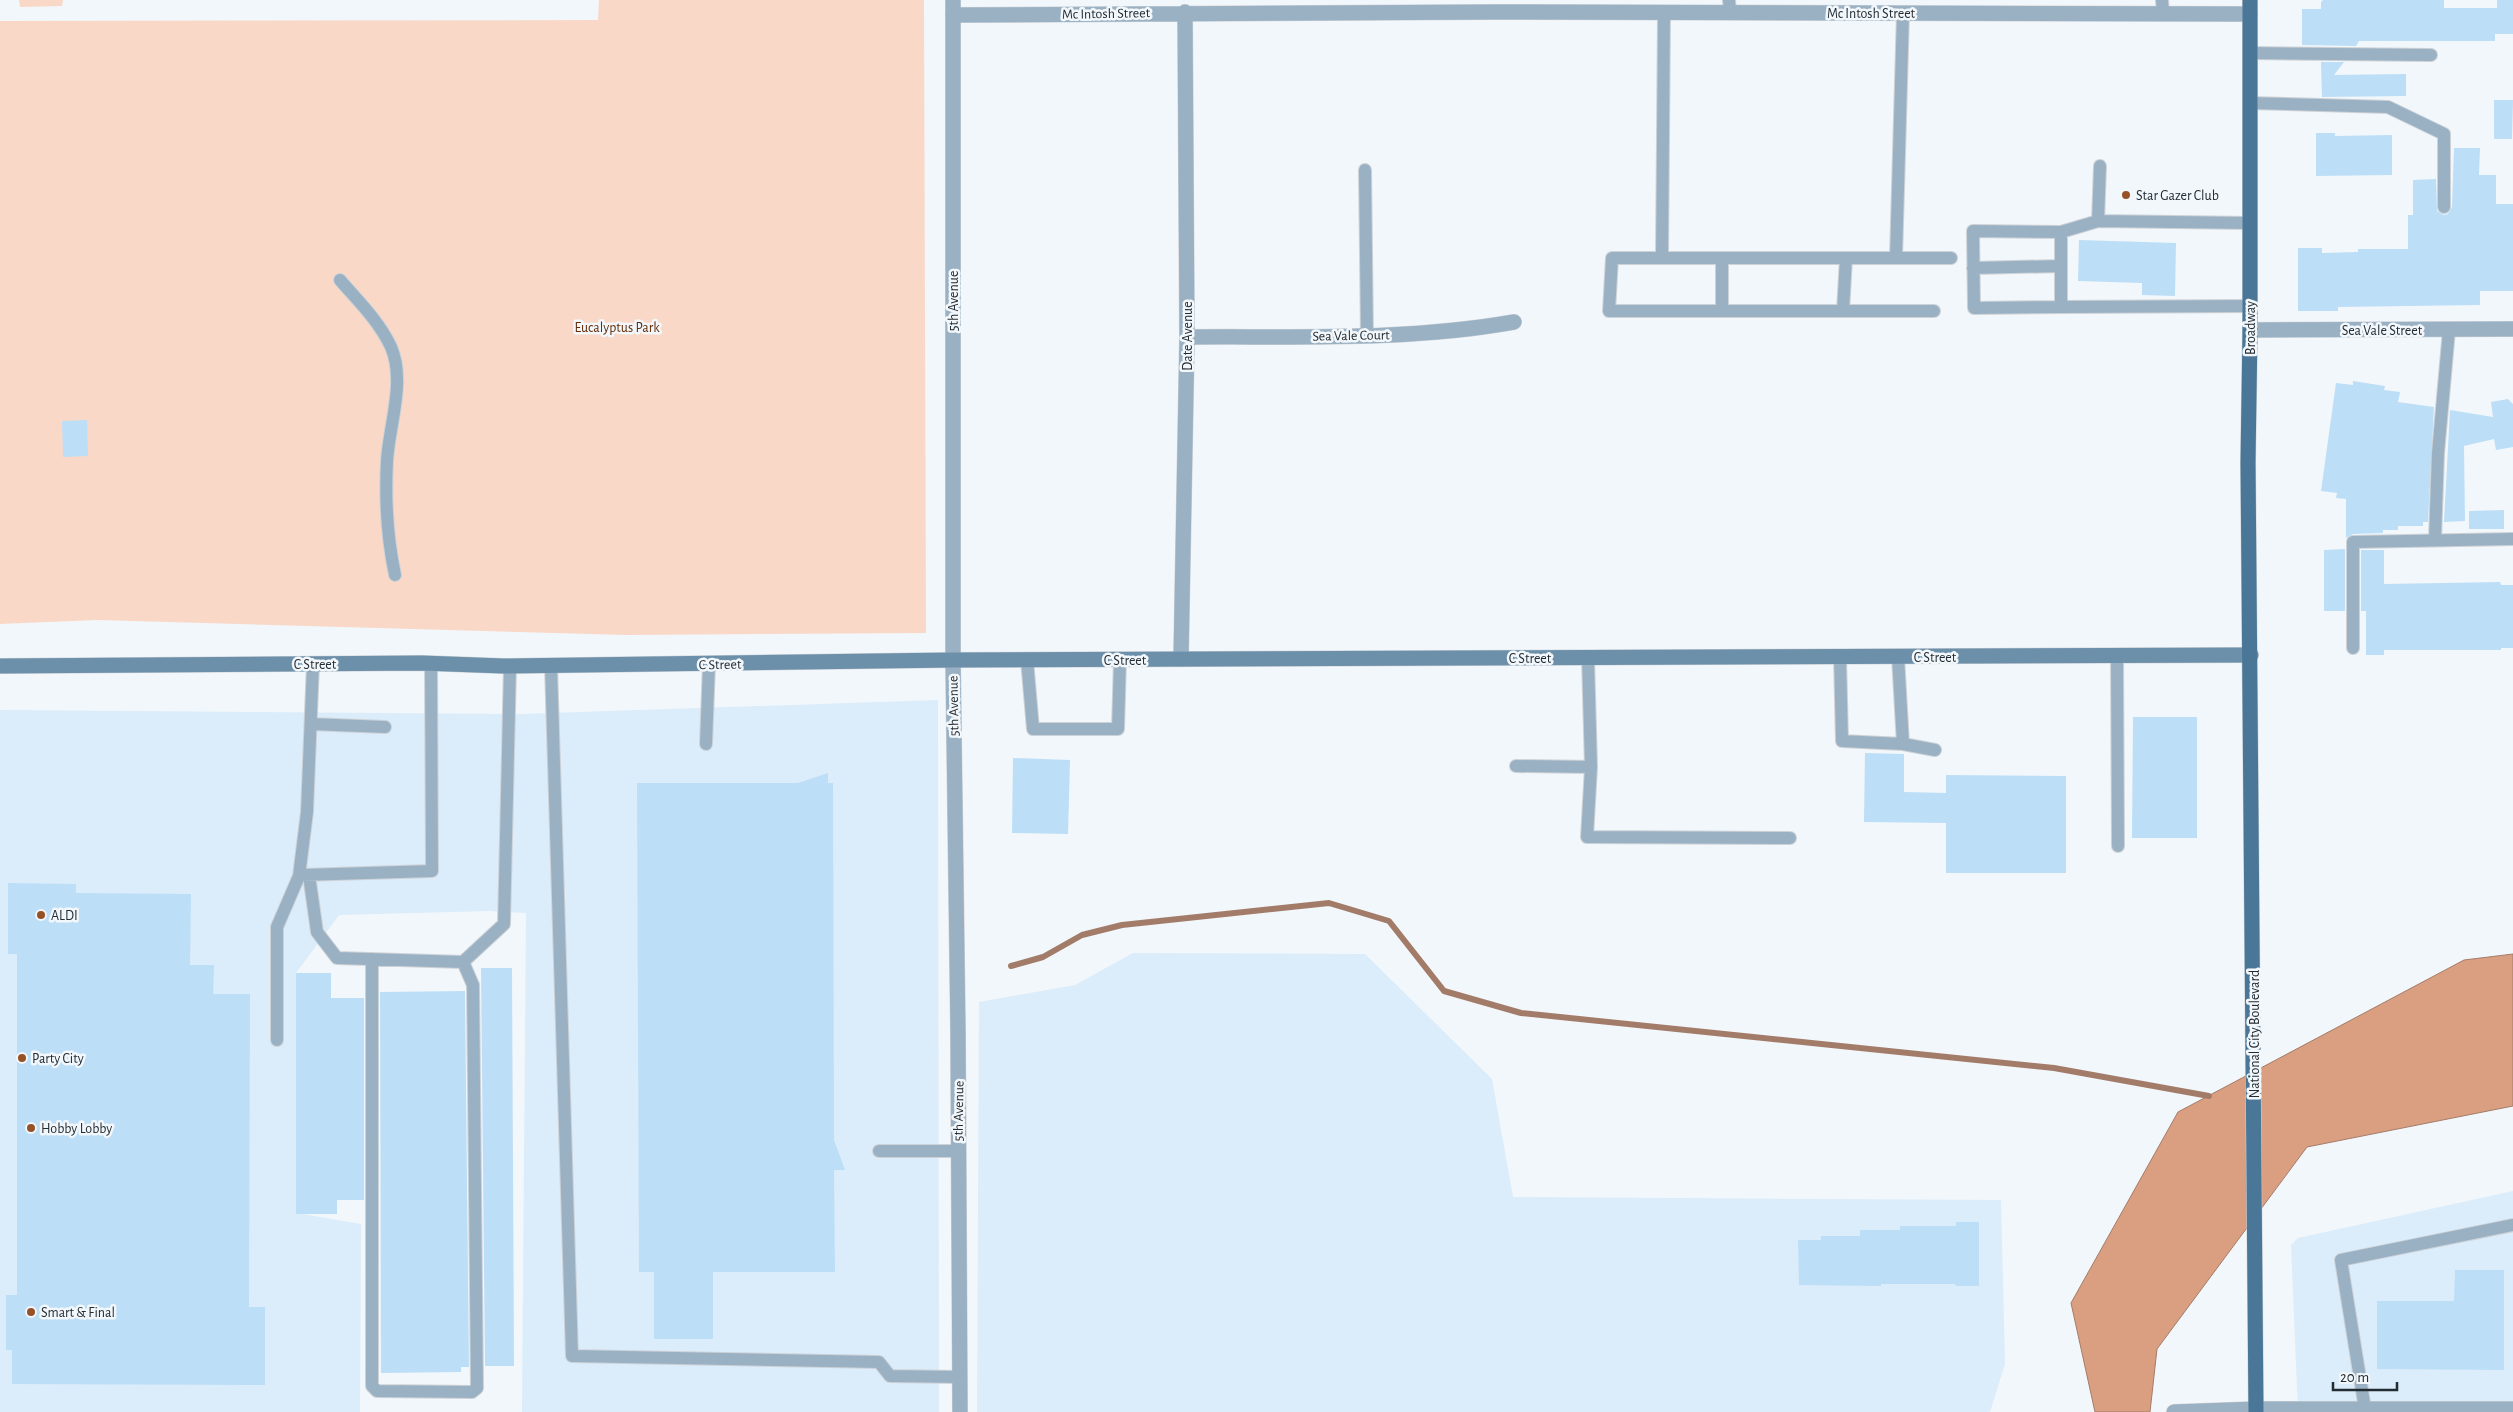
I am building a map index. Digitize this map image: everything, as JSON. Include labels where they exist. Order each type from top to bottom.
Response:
[{"type":"main road","name":"Broadway","points":[[2250,7],[2248,462],[2251,656]]},
{"type":"main road","name":"C Street","points":[[0,666],[431,663],[551,666],[953,660],[2251,656]]},
{"type":"main road","name":"National City Boulevard","points":[[2251,656],[2256,1411]]},
{"type":"street","name":"Mc Intosh Street","points":[[953,8],[1185,12],[1598,6],[1664,12],[1730,6],[1903,13],[2163,7],[2250,7]]},
{"type":"street","name":"5th Avenue","points":[[953,8],[953,660],[958,1033],[957,1151],[960,1412]]},
{"type":"street","name":"Date Avenue","points":[[1181,659],[1188,337],[1185,12]]},
{"type":"street","name":"Sea Vale Court","points":[[1188,337],[1367,336],[1466,331],[1514,322]]},
{"type":"street","name":"Sea Vale Street","points":[[2250,330],[2513,329]]},
{"type":"street","points":[[2174,1412],[2513,1409]]},
{"type":"lane","points":[[1662,258],[1664,12]]},
{"type":"lane","points":[[1896,258],[1903,13]]},
{"type":"lane","points":[[2250,53],[2431,55]]},
{"type":"lane","points":[[2250,103],[2388,107],[2444,134],[2444,207]]},
{"type":"lane","points":[[2098,221],[2100,166]]},
{"type":"lane","points":[[1365,170],[1367,336]]},
{"type":"lane","points":[[2250,223],[2098,221],[2061,232],[1973,231],[1974,308],[2250,306]]},
{"type":"lane","points":[[2061,232],[2061,307]]},
{"type":"lane","points":[[1934,311],[1609,311],[1612,258],[1951,258]]},
{"type":"lane","points":[[1722,258],[1722,311]]},
{"type":"lane","points":[[1843,311],[1846,258]]},
{"type":"lane","points":[[1973,268],[2061,266]]},
{"type":"lane","points":[[340,280],[374,319],[391,348],[397,375],[387,460],[386,504],[389,548],[395,575]]},
{"type":"lane","points":[[2435,540],[2438,453],[2450,330]]},
{"type":"lane","points":[[2353,648],[2353,542],[2513,539]]},
{"type":"lane","points":[[2117,656],[2118,846]]},
{"type":"lane","points":[[1840,657],[1842,741],[1903,744],[1935,750]]},
{"type":"lane","points":[[1898,657],[1903,744]]},
{"type":"lane","points":[[1588,658],[1591,767],[1587,837],[1790,838]]},
{"type":"lane","points":[[1027,660],[1032,729],[1118,729],[1120,660]]},
{"type":"lane","points":[[304,875],[432,871],[431,663]]},
{"type":"lane","points":[[314,664],[304,875],[317,932],[336,958],[464,962],[504,924],[510,666]]},
{"type":"lane","points":[[706,744],[709,664]]},
{"type":"lane","points":[[551,666],[572,1356],[879,1362],[890,1376],[959,1377]]},
{"type":"lane","points":[[311,724],[385,727]]},
{"type":"lane","points":[[1516,766],[1591,767]]},
{"type":"lane","points":[[277,1040],[277,927],[304,875]]},
{"type":"lane","points":[[372,959],[372,1386],[377,1391],[472,1392],[477,1388],[473,985],[464,962]]},
{"type":"lane","points":[[879,1151],[957,1151]]},
{"type":"lane","points":[[2365,1409],[2341,1260],[2513,1225]]},
{"type":"shaded area","points":[[938,700],[939,1412],[522,1412],[526,913],[489,911],[339,915],[296,973],[296,1213],[361,1224],[360,1412],[0,1412],[0,710],[521,714]]},
{"type":"shaded area","points":[[1133,953],[1365,954],[1492,1079],[1513,1197],[2001,1200],[2005,1364],[1990,1412],[977,1412],[979,1002],[1075,985]]},
{"type":"shaded area","points":[[2513,954],[2513,1106],[2307,1147],[2157,1349],[2150,1412],[2095,1412],[2071,1303],[2178,1112],[2464,960]]},
{"type":"shaded area","points":[[2513,1191],[2513,1412],[2298,1412],[2291,1245],[2298,1238]]},
{"type":"green space","points":[[19,0],[63,0],[62,6],[20,7]]},
{"type":"green space","name":"Eucalyptus Park","points":[[599,0],[924,0],[926,633],[627,635],[98,620],[0,624],[0,21],[598,20]]},
{"type":"building","points":[[2323,0],[2444,0],[2444,8],[2497,8],[2497,0],[2513,0],[2513,34],[2495,34],[2495,41],[2359,41],[2356,46],[2302,45],[2302,9],[2321,9],[2321,2]]},
{"type":"building","points":[[2321,62],[2344,62],[2334,75],[2406,74],[2406,96],[2322,97]]},
{"type":"building","points":[[2494,100],[2513,100],[2512,139],[2494,139]]},
{"type":"building","points":[[2316,133],[2335,133],[2335,136],[2392,135],[2392,175],[2316,176]]},
{"type":"building","points":[[2454,148],[2480,148],[2479,175],[2496,175],[2496,204],[2513,204],[2513,291],[2480,291],[2480,305],[2338,307],[2338,311],[2298,311],[2298,248],[2322,248],[2322,253],[2358,252],[2358,249],[2408,249],[2408,215],[2413,215],[2413,180],[2436,179],[2437,211],[2444,215],[2448,214],[2452,207]]},
{"type":"building","points":[[2079,240],[2176,243],[2175,296],[2142,295],[2142,283],[2078,281]]},
{"type":"building","points":[[2353,381],[2385,386],[2384,390],[2400,392],[2398,402],[2434,407],[2428,522],[2423,522],[2423,526],[2398,526],[2398,530],[2383,530],[2383,533],[2353,534],[2346,538],[2346,499],[2336,498],[2337,493],[2321,491],[2336,383],[2353,385]]},
{"type":"building","points":[[2508,399],[2513,404],[2513,447],[2496,450],[2494,439],[2464,446],[2465,521],[2444,522],[2450,410],[2493,417],[2491,402]]},
{"type":"building","points":[[87,420],[88,456],[63,457],[62,421]]},
{"type":"building","points":[[2504,510],[2504,529],[2469,529],[2469,511]]},
{"type":"building","points":[[2345,549],[2345,611],[2324,611],[2324,550]]},
{"type":"building","points":[[2361,550],[2384,550],[2384,584],[2500,582],[2501,585],[2513,585],[2513,648],[2501,648],[2501,650],[2384,650],[2384,655],[2366,655],[2366,611],[2361,611]]},
{"type":"building","points":[[2133,717],[2197,717],[2197,838],[2132,838]]},
{"type":"building","points":[[1865,753],[1904,754],[1904,792],[1946,793],[1946,775],[2066,776],[2066,873],[1946,873],[1946,823],[1864,822]]},
{"type":"building","points":[[1013,758],[1070,760],[1068,834],[1012,833]]},
{"type":"building","points":[[828,773],[828,783],[833,783],[834,1140],[845,1170],[834,1170],[835,1272],[713,1272],[713,1339],[654,1339],[654,1272],[639,1272],[637,783],[798,783]]},
{"type":"building","points":[[8,883],[76,884],[76,893],[191,894],[190,965],[214,965],[213,994],[250,994],[249,1307],[265,1307],[265,1385],[12,1384],[12,1350],[6,1350],[6,1295],[17,1295],[17,954],[8,954]]},
{"type":"building","points":[[481,968],[512,968],[514,1366],[485,1366]]},
{"type":"building","points":[[296,973],[331,973],[331,998],[364,998],[364,1200],[337,1200],[337,1214],[296,1214]]},
{"type":"building","points":[[465,991],[469,1367],[461,1367],[461,1372],[381,1373],[380,992]]},
{"type":"building","points":[[1956,1222],[1979,1222],[1979,1286],[1956,1286],[1955,1284],[1881,1284],[1881,1286],[1799,1285],[1798,1240],[1821,1240],[1821,1236],[1860,1236],[1860,1230],[1900,1230],[1900,1226],[1956,1226]]},
{"type":"building","points":[[2455,1270],[2504,1270],[2504,1370],[2377,1369],[2377,1301],[2454,1301]]},
{"type":"waterway","points":[[1011,966],[1043,957],[1082,935],[1122,925],[1329,903],[1389,921],[1444,991],[1521,1013],[2054,1068],[2209,1096]]},
{"type":"place","name":"Star Gazer Club","points":[[2126,195]]},
{"type":"place","name":"ALDI","points":[[41,915]]},
{"type":"place","name":"Party City","points":[[22,1058]]},
{"type":"place","name":"Hobby Lobby","points":[[31,1128]]},
{"type":"place","name":"Smart & Final","points":[[31,1312]]}]
